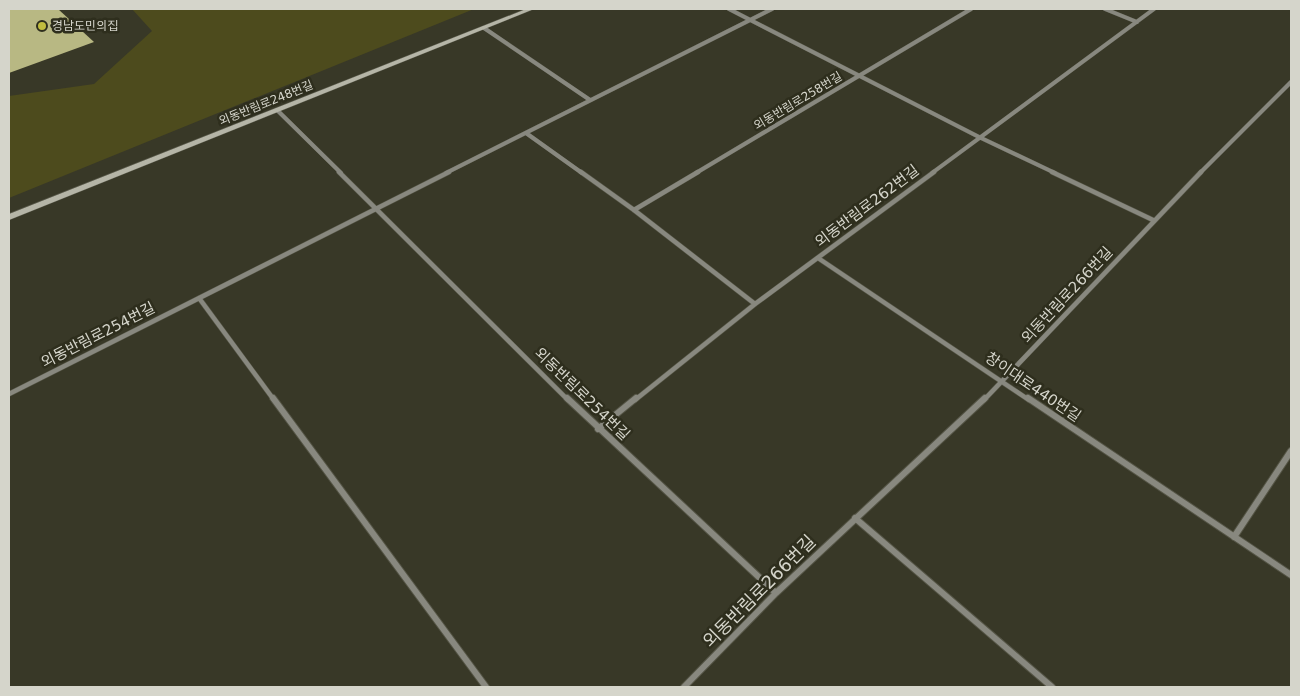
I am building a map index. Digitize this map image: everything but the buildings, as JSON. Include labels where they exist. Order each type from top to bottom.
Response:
[{"type":"street","name":"외동반림로248번길","points":[[9,217],[531,9]]},
{"type":"street","points":[[729,9],[979,137],[1153,220]]},
{"type":"street","name":"외동반림로254번길","points":[[9,394],[772,9]]},
{"type":"street","name":"외동반림로258번길","points":[[634,210],[971,9]]},
{"type":"street","points":[[1105,9],[1137,22]]},
{"type":"street","name":"외동반림로262번길","points":[[598,429],[755,304],[1154,9]]},
{"type":"street","points":[[484,28],[590,100]]},
{"type":"street","name":"외동반림로266번길","points":[[684,687],[776,593],[1003,382],[1153,220],[1291,82]]},
{"type":"street","points":[[277,110],[376,208]]},
{"type":"street","points":[[526,133],[634,210],[755,304]]},
{"type":"street","name":"외동반림로254번길","points":[[376,208],[598,429],[776,593]]},
{"type":"street","name":"창이대로440번길","points":[[818,258],[1291,575]]},
{"type":"street","points":[[199,298],[486,687]]},
{"type":"street","points":[[1234,537],[1291,450]]},
{"type":"street","points":[[855,518],[1052,687]]},
{"type":"shaded area","points":[[132,9],[474,9],[9,198],[9,96],[94,84],[152,31]]},
{"type":"place","name":"경남도민의집","points":[[42,26]]}]
